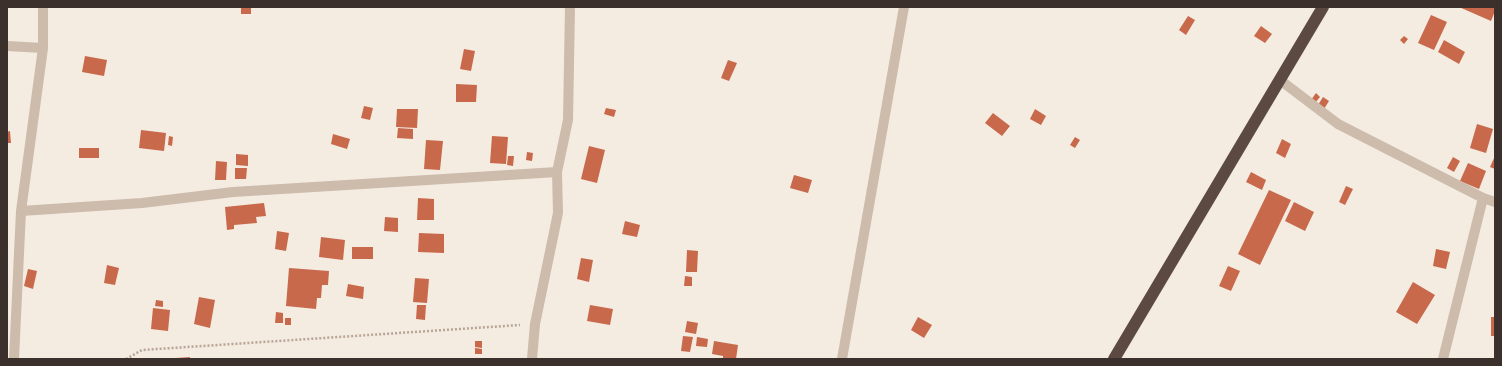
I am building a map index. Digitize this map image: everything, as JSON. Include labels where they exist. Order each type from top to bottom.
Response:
[{"type":"highway","points":[[1114,359],[1323,7]]},
{"type":"street","points":[[14,359],[21,211],[43,48],[43,7]]},
{"type":"street","points":[[532,359],[535,324],[558,213],[557,172],[568,120],[570,7]]},
{"type":"street","points":[[842,359],[904,7]]},
{"type":"street","points":[[7,46],[43,48]]},
{"type":"street","points":[[1280,80],[1338,124],[1483,198],[1495,202]]},
{"type":"street","points":[[21,211],[142,203],[233,192],[557,172]]},
{"type":"street","points":[[1443,359],[1483,198]]},
{"type":"path","points":[[126,359],[142,350],[535,324]]},
{"type":"building","points":[[241,7],[251,7],[251,14],[241,14]]},
{"type":"building","points":[[1459,7],[1495,7],[1495,11],[1491,21]]},
{"type":"building","points":[[1431,15],[1447,22],[1434,50],[1418,43]]},
{"type":"building","points":[[1188,16],[1195,20],[1186,35],[1179,30]]},
{"type":"building","points":[[1261,26],[1272,34],[1265,43],[1254,36]]},
{"type":"building","points":[[1404,36],[1408,39],[1404,44],[1400,40]]},
{"type":"building","points":[[1444,40],[1465,52],[1459,64],[1438,52]]},
{"type":"building","points":[[464,49],[475,51],[471,71],[460,69]]},
{"type":"building","points":[[85,56],[107,60],[104,76],[82,72]]},
{"type":"building","points":[[728,60],[737,63],[729,81],[721,78]]},
{"type":"building","points":[[456,84],[477,85],[476,102],[456,102]]},
{"type":"building","points":[[1316,93],[1320,97],[1315,103],[1311,100]]},
{"type":"building","points":[[1323,97],[1329,101],[1324,109],[1318,105]]},
{"type":"building","points":[[364,106],[373,108],[370,120],[361,118]]},
{"type":"building","points":[[606,108],[616,110],[614,117],[604,114]]},
{"type":"building","points":[[397,109],[418,109],[417,128],[396,127]]},
{"type":"building","points":[[1035,109],[1046,116],[1041,125],[1030,119]]},
{"type":"building","points":[[993,113],[1010,126],[1002,136],[985,123]]},
{"type":"building","points":[[1477,124],[1493,129],[1486,153],[1470,148]]},
{"type":"building","points":[[398,128],[413,129],[413,139],[397,138]]},
{"type":"building","points":[[141,130],[166,133],[164,151],[139,148]]},
{"type":"building","points":[[10,131],[11,143],[7,143],[7,132]]},
{"type":"building","points":[[333,134],[350,139],[347,149],[331,144]]},
{"type":"building","points":[[169,136],[173,137],[172,146],[168,145]]},
{"type":"building","points":[[492,136],[508,137],[506,164],[490,163]]},
{"type":"building","points":[[1075,137],[1080,140],[1075,148],[1070,145]]},
{"type":"building","points":[[1282,139],[1291,144],[1285,158],[1276,153]]},
{"type":"building","points":[[426,140],[443,141],[440,170],[424,169]]},
{"type":"building","points":[[589,146],[605,150],[597,183],[581,179]]},
{"type":"building","points":[[79,148],[99,148],[99,158],[79,158]]},
{"type":"building","points":[[527,152],[533,153],[532,161],[526,160]]},
{"type":"building","points":[[236,154],[248,155],[248,166],[236,165]]},
{"type":"building","points":[[508,156],[514,156],[513,166],[507,165]]},
{"type":"building","points":[[1495,156],[1495,169],[1490,167]]},
{"type":"building","points":[[1453,157],[1460,161],[1454,172],[1447,168]]},
{"type":"building","points":[[216,161],[227,162],[226,180],[215,180]]},
{"type":"building","points":[[1468,163],[1486,171],[1479,189],[1460,181]]},
{"type":"building","points":[[235,168],[247,168],[246,179],[235,179]]},
{"type":"building","points":[[1251,172],[1266,180],[1262,190],[1246,182]]},
{"type":"building","points":[[794,175],[812,180],[808,193],[790,188]]},
{"type":"building","points":[[1346,186],[1353,189],[1345,205],[1339,202]]},
{"type":"building","points":[[1269,190],[1291,200],[1260,265],[1238,254]]},
{"type":"building","points":[[418,198],[434,199],[434,220],[417,220]]},
{"type":"building","points":[[1294,202],[1314,212],[1305,231],[1285,221]]},
{"type":"building","points":[[264,203],[266,216],[256,217],[257,223],[234,225],[234,229],[227,230],[225,207]]},
{"type":"building","points":[[385,217],[398,218],[398,232],[384,231]]},
{"type":"building","points":[[625,221],[640,225],[637,237],[622,234]]},
{"type":"building","points":[[277,231],[289,233],[286,251],[275,249]]},
{"type":"building","points":[[419,233],[444,234],[444,253],[418,252]]},
{"type":"building","points":[[321,237],[345,240],[343,260],[319,257]]},
{"type":"building","points":[[352,247],[373,247],[373,259],[352,259]]},
{"type":"building","points":[[1436,249],[1450,252],[1446,269],[1433,266]]},
{"type":"building","points":[[687,250],[698,251],[697,272],[686,272]]},
{"type":"building","points":[[581,258],[593,260],[589,282],[577,279]]},
{"type":"building","points":[[107,265],[119,268],[115,285],[104,283]]},
{"type":"building","points":[[1228,266],[1240,271],[1231,291],[1219,286]]},
{"type":"building","points":[[289,268],[329,271],[328,285],[322,285],[321,298],[317,298],[316,309],[286,306]]},
{"type":"building","points":[[28,269],[37,271],[33,289],[24,286]]},
{"type":"building","points":[[685,276],[692,277],[692,286],[684,286]]},
{"type":"building","points":[[415,278],[429,279],[427,303],[413,302]]},
{"type":"building","points":[[1413,282],[1435,295],[1417,324],[1396,312]]},
{"type":"building","points":[[348,284],[364,287],[363,299],[346,296]]},
{"type":"building","points":[[199,297],[215,300],[210,328],[194,324]]},
{"type":"building","points":[[156,300],[163,301],[163,307],[155,306]]},
{"type":"building","points":[[417,305],[426,305],[425,320],[416,319]]},
{"type":"building","points":[[590,305],[613,309],[610,325],[587,321]]},
{"type":"building","points":[[153,308],[170,310],[168,331],[151,329]]},
{"type":"building","points":[[276,312],[283,313],[283,323],[275,323]]},
{"type":"building","points":[[918,317],[932,325],[924,338],[911,330]]},
{"type":"building","points":[[1491,317],[1495,317],[1495,336],[1491,336]]},
{"type":"building","points":[[285,318],[291,318],[291,325],[285,325]]},
{"type":"building","points":[[687,321],[698,323],[696,334],[685,332]]},
{"type":"building","points":[[683,336],[693,337],[690,352],[681,351]]},
{"type":"building","points":[[697,337],[708,339],[707,347],[696,346]]},
{"type":"building","points":[[475,341],[482,341],[482,348],[475,347]]},
{"type":"building","points":[[714,341],[738,345],[736,359],[723,359],[723,356],[712,354]]},
{"type":"building","points":[[475,348],[482,349],[482,354],[475,354]]},
{"type":"building","points":[[190,357],[190,359],[176,359],[176,358]]}]
